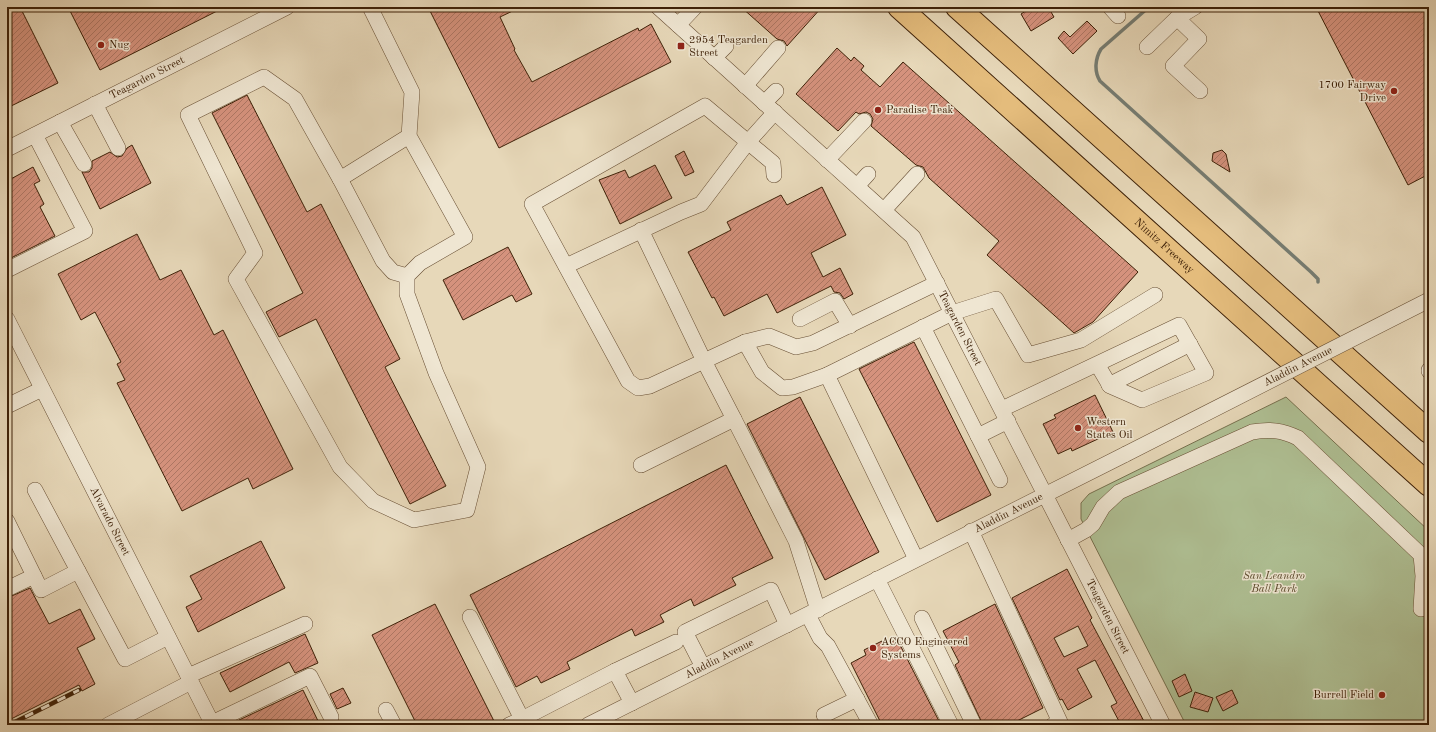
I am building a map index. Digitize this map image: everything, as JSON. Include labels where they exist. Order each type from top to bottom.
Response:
[{"type":"highway","name":"Nimitz Freeway","points":[[899,7],[1429,485]]},
{"type":"highway","points":[[957,7],[1429,432]]},
{"type":"street","name":"Teagarden Street","points":[[7,149],[287,7]]},
{"type":"street","points":[[370,7],[412,92],[409,136],[465,237],[420,263],[407,276],[407,294],[436,373],[478,467],[467,510],[414,520],[373,501],[340,467],[236,279],[255,253],[188,115],[264,77],[295,99],[340,179],[383,261],[393,272],[407,276]]},
{"type":"street","name":"Teagarden Street","points":[[658,7],[913,237],[1163,725]]},
{"type":"street","points":[[678,25],[695,7]]},
{"type":"street","points":[[1147,47],[1177,18],[1195,7]]},
{"type":"street","points":[[1177,18],[1199,39],[1173,66],[1200,91]]},
{"type":"street","points":[[714,58],[726,46]]},
{"type":"street","points":[[745,86],[778,48]]},
{"type":"street","points":[[566,266],[641,230],[701,204],[748,142],[770,108],[776,91]]},
{"type":"street","points":[[95,104],[118,148]]},
{"type":"street","points":[[774,175],[773,163],[705,106],[532,204],[628,381],[638,388],[650,386],[745,342],[769,336],[796,347],[813,343],[937,283]]},
{"type":"street","points":[[827,160],[864,121]]},
{"type":"street","points":[[60,122],[84,164]]},
{"type":"street","points":[[7,270],[85,231],[35,135]]},
{"type":"street","points":[[340,179],[409,136]]},
{"type":"street","points":[[857,186],[868,174]]},
{"type":"street","points":[[884,210],[917,174]]},
{"type":"street","points":[[641,230],[704,361],[796,541],[820,638],[828,646],[871,725]]},
{"type":"street","points":[[745,342],[762,372],[782,388],[793,387],[827,375],[952,313],[996,298],[1028,355],[1081,340],[1155,295]]},
{"type":"street","name":"Aladdin Avenue","points":[[588,725],[1429,300]]},
{"type":"street","points":[[800,319],[835,301],[850,326]]},
{"type":"street","name":"Alvarado Street","points":[[7,319],[212,724]]},
{"type":"street","points":[[978,436],[1005,415],[1097,364],[1179,325],[1206,373],[1142,400],[1109,385],[1097,364]]},
{"type":"street","points":[[923,327],[1000,480]]},
{"type":"street","points":[[1109,385],[1190,344]]},
{"type":"street","points":[[827,375],[916,559]]},
{"type":"street","points":[[7,406],[42,389]]},
{"type":"street","points":[[641,465],[734,420]]},
{"type":"street","points":[[1068,540],[1086,530],[1093,524],[1103,507],[1119,492],[1252,432],[1268,429],[1285,432],[1298,438],[1421,554],[1423,576],[1421,608]]},
{"type":"street","points":[[35,490],[125,659],[168,637]]},
{"type":"street","points":[[7,520],[41,590],[78,571]]},
{"type":"street","points":[[971,531],[1060,722],[1054,725]]},
{"type":"street","points":[[7,589],[34,576]]},
{"type":"street","points":[[878,579],[951,725]]},
{"type":"street","points":[[703,667],[685,632],[771,590],[788,625]]},
{"type":"street","points":[[470,617],[519,723],[615,672],[676,642]]},
{"type":"street","points":[[922,618],[974,725]]},
{"type":"street","points":[[108,725],[189,679],[305,624]]},
{"type":"street","points":[[615,672],[632,703]]},
{"type":"street","points":[[212,724],[310,676],[331,717]]},
{"type":"street","points":[[824,715],[857,699]]},
{"type":"street","points":[[386,710],[394,725]]},
{"type":"green space","name":"San Leandro Ball Park","points":[[1286,397],[1429,531],[1429,725],[1186,725],[1081,519],[1081,503],[1089,494]]},
{"type":"building","points":[[7,7],[20,7],[58,83],[7,108]]},
{"type":"building","points":[[68,7],[225,7],[100,70]]},
{"type":"building","points":[[428,7],[521,7],[500,17],[515,49],[514,50],[532,82],[638,28],[639,31],[651,24],[671,62],[499,148]]},
{"type":"building","points":[[741,7],[822,7],[787,46],[784,41],[777,39]]},
{"type":"building","points":[[1032,7],[1048,7],[1054,17],[1031,31],[1021,14]]},
{"type":"building","name":"1700 Fairway Drive","points":[[1316,7],[1429,7],[1429,174],[1408,185]]},
{"type":"building","points":[[1087,21],[1097,31],[1073,54],[1058,38],[1064,31],[1070,37]]},
{"type":"building","points":[[837,48],[851,61],[854,57],[864,66],[861,70],[880,87],[903,62],[1138,272],[1093,322],[1074,333],[987,255],[999,241],[929,178],[923,167],[916,165],[871,126],[873,119],[870,114],[866,112],[859,114],[856,112],[838,131],[796,94]]},
{"type":"building","points":[[247,95],[307,212],[321,204],[400,359],[385,367],[446,486],[410,504],[316,319],[279,337],[266,312],[303,293],[212,113]]},
{"type":"building","points":[[132,145],[151,183],[100,209],[82,172],[89,172],[92,168],[92,161],[110,152],[117,157],[122,156],[127,148]]},
{"type":"building","points":[[1222,150],[1226,154],[1230,172],[1212,161],[1213,153]]},
{"type":"building","points":[[684,151],[694,172],[685,176],[675,156]]},
{"type":"building","points":[[655,165],[672,198],[620,224],[599,180],[625,170],[629,178]]},
{"type":"building","points":[[33,167],[40,181],[34,184],[44,204],[40,207],[55,236],[11,258],[7,251],[7,181]]},
{"type":"building","points":[[822,187],[846,235],[811,253],[823,277],[840,268],[853,294],[844,299],[840,293],[834,292],[831,286],[777,313],[767,294],[724,316],[714,297],[712,298],[688,252],[731,230],[727,222],[781,195],[787,205]]},
{"type":"building","points":[[137,234],[160,280],[181,270],[214,335],[223,330],[293,469],[253,489],[248,478],[182,511],[117,383],[125,380],[117,364],[121,362],[95,312],[81,320],[58,274]]},
{"type":"building","points":[[508,247],[532,294],[516,302],[512,295],[463,320],[443,280]]},
{"type":"building","points":[[914,342],[991,495],[937,522],[859,369]]},
{"type":"building","name":"Western States Oil","points":[[1095,395],[1113,432],[1072,451],[1071,448],[1058,454],[1043,424],[1056,418],[1054,415]]},
{"type":"building","points":[[800,397],[879,552],[825,580],[747,424]]},
{"type":"building","points":[[726,465],[773,558],[732,578],[736,585],[694,606],[691,599],[660,615],[664,622],[635,636],[632,629],[567,662],[570,669],[541,683],[537,676],[516,687],[470,595]]},
{"type":"building","points":[[261,541],[285,588],[198,632],[186,607],[202,599],[190,576]]},
{"type":"building","points":[[1067,569],[1092,618],[1090,620],[1146,725],[1121,725],[1111,706],[1117,703],[1095,660],[1077,669],[1092,697],[1068,710],[1062,699],[1060,700],[1012,598]],"holes":[[[1078,626],[1088,646],[1064,657],[1054,638]]]},
{"type":"building","points":[[30,588],[49,624],[80,609],[95,639],[77,648],[95,684],[82,691],[79,685],[7,721],[7,598]]},
{"type":"building","points":[[435,604],[496,725],[417,725],[372,635]]},
{"type":"building","points":[[995,604],[1043,708],[1009,725],[983,725],[955,665],[959,662],[943,631]]},
{"type":"building","points":[[305,634],[318,663],[295,673],[289,662],[230,692],[220,673]]},
{"type":"building","points":[[897,639],[941,725],[882,725],[851,663],[866,655],[864,650],[882,641],[884,646]]},
{"type":"building","points":[[1185,674],[1192,691],[1179,697],[1172,681]]},
{"type":"building","points":[[343,688],[351,703],[337,709],[330,694]]},
{"type":"building","points":[[303,690],[320,725],[242,725],[239,720]]},
{"type":"building","points":[[1232,690],[1238,703],[1223,711],[1216,697]]},
{"type":"building","points":[[1195,692],[1213,698],[1208,712],[1190,707]]},
{"type":"waterway","points":[[1149,7],[1101,49],[1097,57],[1096,65],[1100,81],[1311,272],[1318,279],[1318,282]]},
{"type":"railway","points":[[9,725],[79,690]]},
{"type":"place","name":"Nug","points":[[101,45]]},
{"type":"place","name":"2954 Teagarden Street","points":[[681,46]]},
{"type":"place","name":"1700 Fairway Drive","points":[[1394,91]]},
{"type":"place","name":"Paradise Teak","points":[[878,110]]},
{"type":"place","name":"Western States Oil","points":[[1078,428]]},
{"type":"place","name":"ACCO Engineered Systems","points":[[873,648]]},
{"type":"place","name":"Burrell Field","points":[[1382,695]]}]
